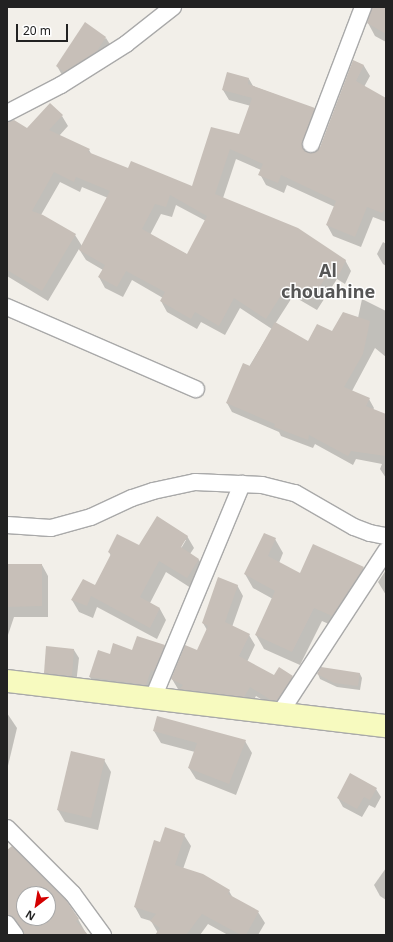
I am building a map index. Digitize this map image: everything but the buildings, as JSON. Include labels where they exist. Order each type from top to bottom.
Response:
[{"type":"street","points":[[7,113],[61,85],[126,44],[173,7]]},
{"type":"street","points":[[311,144],[363,7]]},
{"type":"street","points":[[7,307],[196,389]]},
{"type":"street","points":[[7,525],[51,528],[91,517],[132,498],[153,491],[195,482],[262,485],[295,493],[354,527],[386,536]]},
{"type":"street","points":[[154,698],[242,484]]},
{"type":"street","points":[[280,713],[386,551]]},
{"type":"street","points":[[7,681],[386,726]]},
{"type":"street","points":[[7,828],[74,894],[104,935]]},
{"type":"street","points":[[7,924],[15,935]]},
{"type":"district","name":"Al chouahine","points":[[328,281]]}]
